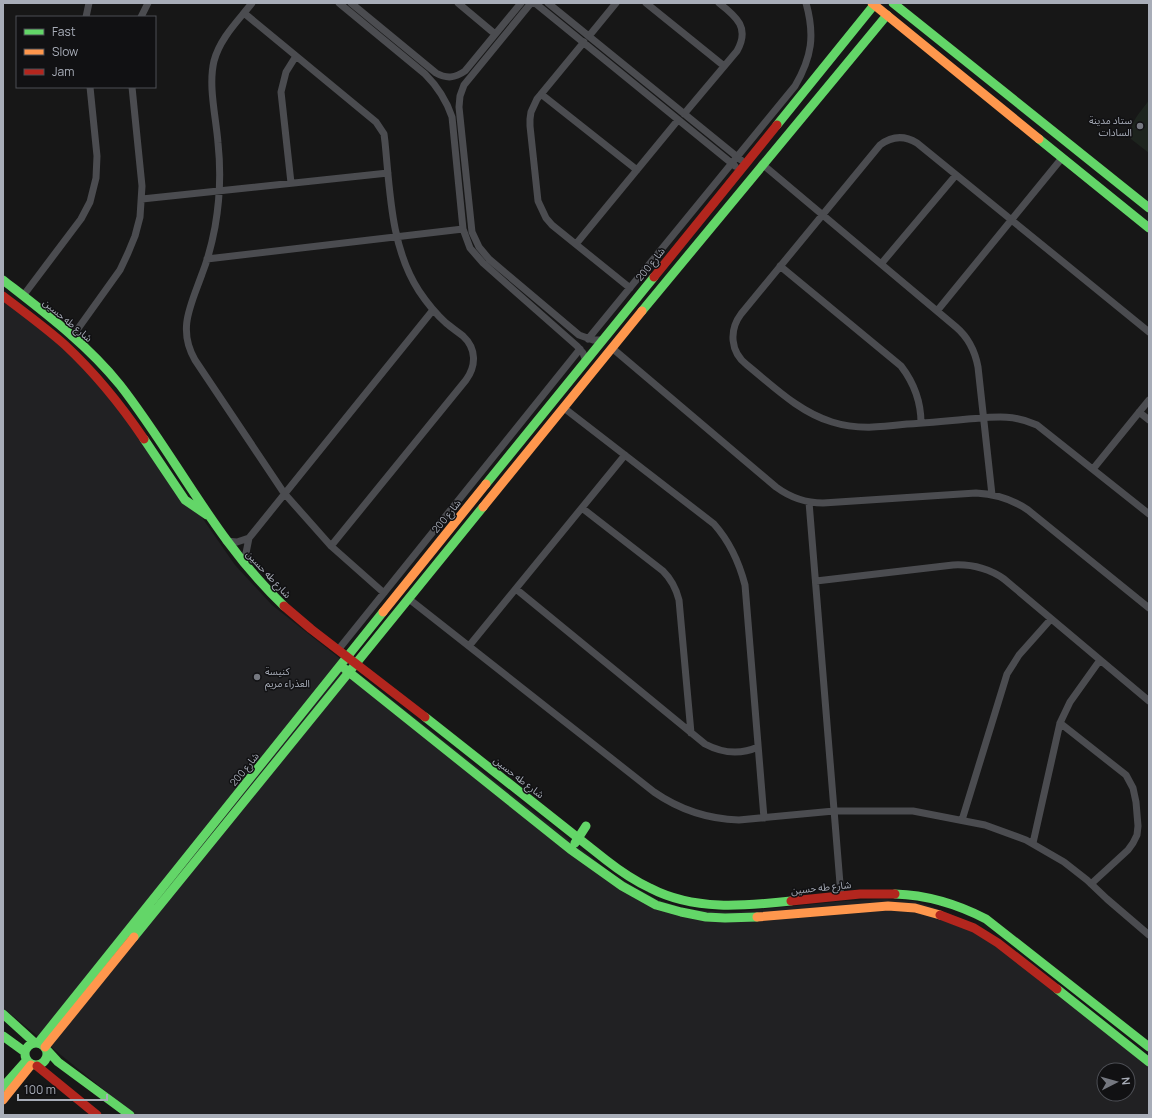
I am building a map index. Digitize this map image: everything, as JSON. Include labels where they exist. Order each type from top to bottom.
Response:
[{"type":"main road","points":[[893,3],[1149,208]]},
{"type":"main road","points":[[873,4],[1149,228]]},
{"type":"main road","name":"شارع 200","points":[[41,1046],[346,656],[743,167],[873,4]]},
{"type":"main road","points":[[41,1046],[350,673],[762,164],[887,15]]},
{"type":"main road","name":"شارع طه حسين","points":[[3,280],[72,337],[104,367],[127,395],[226,541],[248,569],[271,594],[338,650],[578,838],[639,883],[671,897],[694,904],[720,906],[880,894],[921,896],[942,900],[973,912],[986,919],[1148,1044]]},
{"type":"main road","points":[[3,296],[65,345],[101,382],[129,417],[185,500],[209,516]]},
{"type":"main road","points":[[340,665],[570,849],[622,886],[646,900],[666,908],[706,917],[755,917],[888,906],[915,908],[945,917],[974,928],[998,943],[1149,1062]]},
{"type":"main road","points":[[570,849],[586,826]]},
{"type":"main road","points":[[3,1014],[58,1062],[130,1115]]},
{"type":"main road","points":[[3,1036],[30,1061],[97,1115]]},
{"type":"main road","points":[[3,1087],[30,1061],[45,1062],[47,1056],[41,1046],[29,1044],[30,1061],[3,1100]]},
{"type":"main road","points":[[1140,1056],[1148,1044]]},
{"type":"street","points":[[86,16],[89,3]]},
{"type":"street","points":[[142,16],[148,3]]},
{"type":"street","points":[[252,3],[222,42],[214,61],[212,71],[220,167],[220,190],[214,234],[207,259],[186,318],[186,337],[188,346],[195,360],[284,493],[331,546],[384,593]]},
{"type":"street","points":[[339,3],[425,74],[442,93],[452,117],[463,229],[466,239],[476,256],[580,349],[586,361]]},
{"type":"street","points":[[351,3],[436,73],[448,78],[454,77],[465,71],[521,3]]},
{"type":"street","points":[[458,3],[496,34]]},
{"type":"street","points":[[531,3],[467,80],[460,96],[459,107],[471,224],[475,239],[488,259],[579,335],[588,339],[603,340]]},
{"type":"street","points":[[535,3],[732,164],[743,167]]},
{"type":"street","points":[[548,3],[737,157],[743,167]]},
{"type":"street","points":[[589,36],[616,3]]},
{"type":"street","points":[[646,3],[724,66]]},
{"type":"street","points":[[684,114],[741,44],[742,29],[739,22],[735,16],[719,3]]},
{"type":"street","points":[[588,339],[795,86],[804,71],[810,54],[812,37],[811,20],[806,3]]},
{"type":"street","points":[[244,13],[376,122],[384,134],[397,236],[406,268],[416,288],[433,310],[448,325],[469,342],[474,357],[474,365],[471,373],[331,546]]},
{"type":"street","points":[[584,42],[537,99],[531,112],[530,126],[538,201],[546,218],[552,225],[630,288]]},
{"type":"street","points":[[291,183],[281,92],[286,72],[296,56]]},
{"type":"street","points":[[23,296],[81,219],[90,202],[96,178],[97,156],[90,88]]},
{"type":"street","points":[[72,337],[120,270],[135,236],[140,217],[142,186],[132,88]]},
{"type":"street","points":[[541,94],[637,170]]},
{"type":"street","points":[[576,244],[678,120]]},
{"type":"street","points":[[1149,332],[956,175],[913,141],[904,138],[891,138],[880,145],[741,314],[733,331],[733,341],[736,351],[741,359],[797,406],[824,419],[842,425],[861,427],[1005,417],[1027,420],[1037,425],[1149,514]]},
{"type":"street","points":[[937,311],[1062,158]]},
{"type":"street","points":[[762,164],[964,335],[975,353],[978,367],[992,495]]},
{"type":"street","points":[[142,199],[388,173]]},
{"type":"street","points":[[881,264],[956,175]]},
{"type":"street","points":[[207,259],[463,229]]},
{"type":"street","points":[[780,266],[900,366],[910,379],[916,393],[920,408],[921,423]]},
{"type":"street","points":[[248,569],[246,553],[249,538],[433,310]]},
{"type":"street","points":[[612,348],[776,487],[789,496],[809,502],[823,503],[976,493],[1007,499],[1028,510],[1149,608]]},
{"type":"street","points":[[338,650],[580,349]]},
{"type":"street","points":[[1093,469],[1149,400]]},
{"type":"street","points":[[564,408],[714,524],[726,539],[735,555],[745,585],[764,818]]},
{"type":"street","points":[[1139,412],[1149,420]]},
{"type":"street","points":[[469,646],[625,455]]},
{"type":"street","points":[[809,502],[841,896]]},
{"type":"street","points":[[582,508],[663,571],[676,589],[679,600],[691,733]]},
{"type":"street","points":[[226,541],[237,542],[249,538]]},
{"type":"street","points":[[816,581],[953,565],[969,565],[984,569],[998,575],[1149,701]]},
{"type":"street","points":[[516,589],[705,744],[722,751],[741,752],[758,747]]},
{"type":"street","points":[[409,599],[654,792],[669,802],[697,814],[718,819],[739,820],[834,811],[913,811],[962,820],[999,829],[1033,844],[1064,862],[1146,933],[1149,924]]},
{"type":"street","points":[[962,820],[1007,674],[1019,655],[1051,619]]},
{"type":"street","points":[[1033,844],[1060,723],[1070,702],[1100,660]]},
{"type":"street","points":[[1060,723],[1126,775],[1133,788],[1136,802],[1138,831],[1134,843],[1091,884]]},
{"type":"shaded area","name":"ستاد مدينة السادات","points":[[1149,100],[1149,153],[1131,139],[1131,133],[1133,123]]},
{"type":"shaded area","points":[[3,291],[43,326],[135,421],[235,565],[272,605],[615,876],[656,899],[684,908],[698,910],[735,912],[845,901],[885,899],[913,901],[930,906],[972,923],[1149,1056],[1149,1115],[135,1115],[3,1008]]},
{"type":"traffic: fast","points":[[893,3],[1149,208]]},
{"type":"traffic: fast","points":[[777,125],[874,5]]},
{"type":"traffic: fast","points":[[642,311],[887,15]]},
{"type":"traffic: fast","points":[[1039,139],[1149,228]]},
{"type":"traffic: fast","points":[[486,484],[654,277]]},
{"type":"traffic: fast","points":[[3,280],[79,342],[120,385],[141,413],[217,527],[260,581],[284,606]]},
{"type":"traffic: fast","points":[[144,439],[185,500],[207,515]]},
{"type":"traffic: fast","points":[[134,937],[483,507]]},
{"type":"traffic: fast","points":[[38,1043],[383,612]]},
{"type":"traffic: fast","points":[[345,669],[570,849],[622,886],[656,905],[681,912],[706,917],[757,917]]},
{"type":"traffic: fast","points":[[425,717],[611,864],[644,885],[667,895],[702,904],[737,905],[791,901]]},
{"type":"traffic: fast","points":[[575,843],[586,826]]},
{"type":"traffic: fast","points":[[895,894],[919,896],[942,901],[986,919],[1149,1047]]},
{"type":"traffic: fast","points":[[1057,989],[1149,1062]]},
{"type":"traffic: fast","points":[[3,1014],[35,1043]]},
{"type":"traffic: fast","points":[[3,1036],[25,1052]]},
{"type":"traffic: fast","points":[[32,1043],[40,1043],[47,1050],[47,1054],[47,1058],[40,1065],[32,1065],[25,1058],[25,1050],[32,1043]]},
{"type":"traffic: fast","points":[[47,1050],[58,1062],[130,1115]]},
{"type":"traffic: fast","points":[[3,1087],[26,1061]]},
{"type":"traffic: slow","points":[[872,3],[1039,139]]},
{"type":"traffic: slow","points":[[483,507],[642,311]]},
{"type":"traffic: slow","points":[[383,612],[486,484]]},
{"type":"traffic: slow","points":[[757,917],[888,906],[915,908],[940,915]]},
{"type":"traffic: slow","points":[[45,1047],[134,937]]},
{"type":"traffic: slow","points":[[3,1100],[31,1065]]},
{"type":"traffic: jam","points":[[654,277],[777,125]]},
{"type":"traffic: jam","points":[[3,296],[50,332],[87,367],[107,390],[144,439]]},
{"type":"traffic: jam","points":[[284,606],[311,629],[425,717]]},
{"type":"traffic: jam","points":[[791,901],[860,894],[895,894]]},
{"type":"traffic: jam","points":[[940,915],[974,928],[998,943],[1057,989]]},
{"type":"traffic: jam","points":[[37,1066],[97,1115]]},
{"type":"place","name":"ستاد مدينة السادات","points":[[1140,126]]},
{"type":"place","name":"كنيسة العذراء مريم","points":[[257,677]]}]
